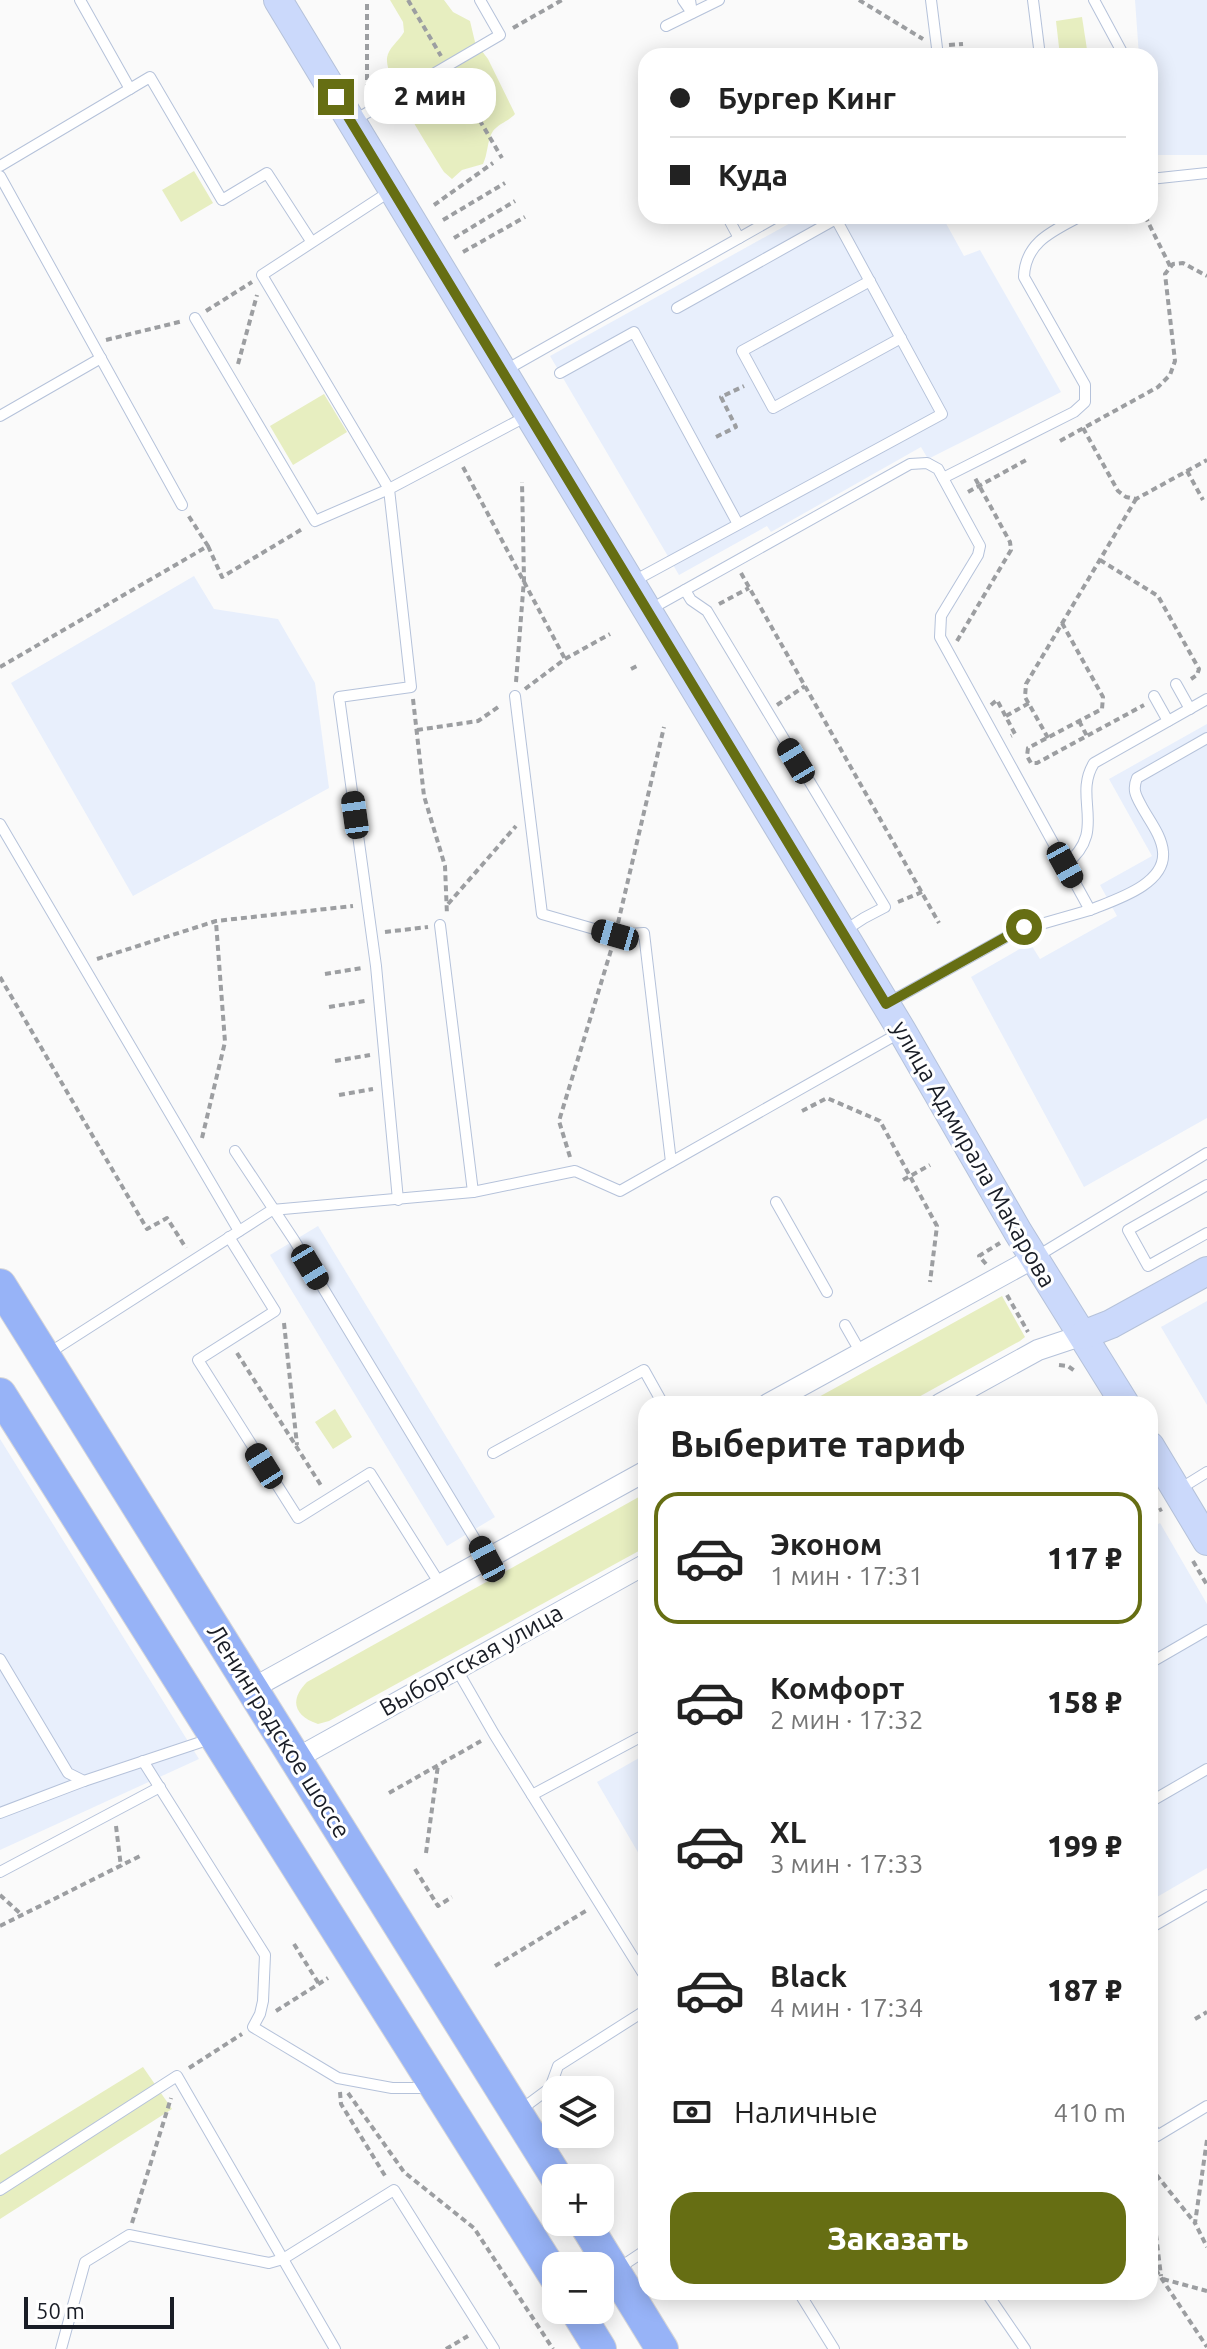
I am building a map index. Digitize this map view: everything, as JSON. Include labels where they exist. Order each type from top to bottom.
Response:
[{"type":"main road","name":"Ленинградское шоссе","points":[[0,1285],[548,2164]]},
{"type":"main road","points":[[0,1394],[542,2256]]},
{"type":"main road","points":[[614,2271],[662,2349]]},
{"type":"main road","points":[[585,2324],[600,2349]]},
{"type":"street","name":"улица Адмирала Макарова","points":[[278,0],[843,932],[1034,1258],[1120,1396]]},
{"type":"street","points":[[783,1396],[1034,1258]]},
{"type":"street","points":[[955,1396],[1038,1350],[1111,1324],[1207,1271]]},
{"type":"street","points":[[1158,1468],[1170,1500],[1207,1541]]},
{"type":"street","points":[[253,1688],[638,1475]]},
{"type":"street","name":"Выборгская улица","points":[[297,1758],[638,1568]]},
{"type":"lane","points":[[80,0],[130,89]]},
{"type":"lane","points":[[351,122],[500,35],[480,0]]},
{"type":"lane","points":[[683,0],[692,13]]},
{"type":"lane","points":[[690,0],[692,13]]},
{"type":"lane","points":[[666,26],[719,0]]},
{"type":"lane","points":[[931,0],[937,48]]},
{"type":"lane","points":[[1033,0],[1039,48]]},
{"type":"lane","points":[[1094,0],[1120,48]]},
{"type":"lane","points":[[0,166],[150,77],[222,200],[267,173],[311,241]]},
{"type":"lane","points":[[1158,178],[1207,173]]},
{"type":"lane","points":[[0,176],[182,505]]},
{"type":"lane","points":[[392,190],[262,275],[389,489],[411,687],[339,697],[380,999],[398,1200]]},
{"type":"lane","points":[[731,224],[739,238]]},
{"type":"lane","points":[[502,372],[764,224]]},
{"type":"lane","points":[[677,308],[827,224]]},
{"type":"lane","points":[[630,583],[942,414],[839,224]]},
{"type":"lane","points":[[943,478],[1074,412],[1085,402],[1085,385],[1024,277],[1024,266],[1031,248],[1040,239],[1067,224]]},
{"type":"lane","points":[[870,281],[742,351],[773,408],[901,338]]},
{"type":"lane","points":[[195,318],[315,521],[389,489],[528,415]]},
{"type":"lane","points":[[560,373],[634,332],[738,524]]},
{"type":"lane","points":[[0,416],[101,358]]},
{"type":"lane","points":[[647,611],[910,464],[923,462],[933,465],[980,543],[941,616],[940,637],[1090,910]]},
{"type":"lane","points":[[685,590],[691,600],[707,611],[885,907],[843,932]]},
{"type":"lane","points":[[1179,684],[1190,709]]},
{"type":"lane","points":[[515,696],[542,914],[615,935],[644,933],[671,1162]]},
{"type":"lane","points":[[1154,697],[1168,721]]},
{"type":"lane","points":[[1065,865],[1080,851],[1087,837],[1088,779],[1094,763],[1207,699]]},
{"type":"lane","points":[[886,1004],[1024,927],[1090,910],[1153,878],[1162,863],[1164,852],[1135,793],[1137,778],[1207,738]]},
{"type":"lane","points":[[0,824],[239,1231]]},
{"type":"lane","points":[[440,925],[473,1192]]},
{"type":"lane","points":[[43,1356],[272,1210],[473,1192],[575,1171],[620,1191],[902,1031]]},
{"type":"lane","points":[[235,1151],[302,1254],[487,1559]]},
{"type":"lane","points":[[1034,1258],[1207,1153]]},
{"type":"lane","points":[[1207,1185],[1128,1230],[1148,1266],[1207,1233]]},
{"type":"lane","points":[[776,1202],[827,1292]]},
{"type":"lane","points":[[229,1237],[275,1311],[198,1360],[298,1518],[370,1473],[440,1584]]},
{"type":"lane","points":[[845,1325],[861,1353]]},
{"type":"lane","points":[[493,1453],[644,1370],[659,1396]]},
{"type":"lane","points":[[1170,1500],[1207,1472]]},
{"type":"lane","points":[[1158,1658],[1207,1630]]},
{"type":"lane","points":[[0,1659],[68,1773],[84,1781]]},
{"type":"lane","points":[[456,1668],[638,1965]]},
{"type":"lane","points":[[0,1813],[216,1737]]},
{"type":"lane","points":[[532,1795],[638,1740]]},
{"type":"lane","points":[[143,1761],[265,1955],[263,2001],[253,2027],[338,2078],[392,2088],[437,2088]]},
{"type":"lane","points":[[1158,1797],[1207,1769]]},
{"type":"lane","points":[[0,1872],[160,1787]]},
{"type":"lane","points":[[1158,1923],[1207,1895]]},
{"type":"lane","points":[[517,2113],[550,2088],[558,2066],[638,2015]]},
{"type":"lane","points":[[0,2190],[177,2076],[335,2349]]},
{"type":"lane","points":[[1158,2135],[1207,2106]]},
{"type":"lane","points":[[61,2349],[85,2262],[129,2235],[269,2263],[283,2259],[394,2190],[494,2349]]},
{"type":"lane","points":[[614,2271],[638,2255]]},
{"type":"lane","points":[[804,2300],[834,2349]]},
{"type":"lane","points":[[991,2300],[1025,2349]]},
{"type":"path","points":[[367,0],[367,90]]},
{"type":"path","points":[[500,35],[562,0]]},
{"type":"path","points":[[859,0],[931,48]]},
{"type":"path","points":[[950,48],[963,44]]},
{"type":"path","points":[[494,144],[502,158]]},
{"type":"path","points":[[434,205],[493,163]]},
{"type":"path","points":[[443,220],[505,183]]},
{"type":"path","points":[[454,238],[515,201]]},
{"type":"path","points":[[463,252],[525,217]]},
{"type":"path","points":[[1060,441],[1158,387],[1170,375],[1175,361],[1165,280],[1170,266],[1149,224]]},
{"type":"path","points":[[1170,266],[1183,263],[1207,276]]},
{"type":"path","points":[[716,437],[736,427],[721,397],[738,389]]},
{"type":"path","points":[[1083,428],[1118,491],[1136,499]]},
{"type":"path","points":[[456,454],[565,659]]},
{"type":"path","points":[[955,499],[1028,459]]},
{"type":"path","points":[[1048,738],[1024,691],[1026,684],[1136,499],[1207,460]]},
{"type":"path","points":[[1187,471],[1203,500]]},
{"type":"path","points":[[515,696],[524,579],[522,482]]},
{"type":"path","points":[[182,505],[208,546],[222,577],[315,521]]},
{"type":"path","points":[[0,667],[208,546]]},
{"type":"path","points":[[1100,560],[1160,598],[1199,669],[1197,675],[1179,684]]},
{"type":"path","points":[[734,562],[939,923]]},
{"type":"path","points":[[707,611],[749,588]]},
{"type":"path","points":[[1062,623],[1104,701],[1102,709],[1027,750],[1032,764],[1154,697]]},
{"type":"path","points":[[417,730],[478,721],[565,659],[610,634]]},
{"type":"path","points":[[631,669],[639,665]]},
{"type":"path","points":[[767,712],[805,686]]},
{"type":"path","points":[[371,934],[447,924],[445,866],[424,796],[411,687]]},
{"type":"path","points":[[997,700],[1015,734]]},
{"type":"path","points":[[1005,716],[1029,703]]},
{"type":"path","points":[[1079,721],[1087,736]]},
{"type":"path","points":[[446,905],[528,812]]},
{"type":"path","points":[[885,907],[922,892]]},
{"type":"path","points":[[82,964],[216,921],[368,904]]},
{"type":"path","points":[[197,1160],[225,1042],[216,921]]},
{"type":"path","points":[[325,974],[376,966]]},
{"type":"path","points":[[0,977],[147,1229],[167,1218],[193,1260]]},
{"type":"path","points":[[329,1007],[380,999]]},
{"type":"path","points":[[335,1061],[384,1052]]},
{"type":"path","points":[[339,1095],[387,1087]]},
{"type":"path","points":[[802,1111],[827,1098],[880,1121],[937,1226],[930,1282]]},
{"type":"path","points":[[903,1180],[930,1165]]},
{"type":"path","points":[[275,1311],[284,1323],[297,1448]]},
{"type":"path","points":[[229,1340],[330,1498]]},
{"type":"path","points":[[1048,1368],[1068,1366],[1075,1371]]},
{"type":"path","points":[[1158,1509],[1170,1500]]},
{"type":"path","points":[[389,1793],[494,1734]]},
{"type":"path","points":[[426,1853],[438,1765]]},
{"type":"path","points":[[116,1826],[121,1867]]},
{"type":"path","points":[[0,1926],[142,1855]]},
{"type":"path","points":[[415,1869],[438,1906],[452,1897]]},
{"type":"path","points":[[0,1895],[22,1915]]},
{"type":"path","points":[[495,1966],[599,1902]]},
{"type":"path","points":[[294,1944],[319,1984],[328,1978]]},
{"type":"path","points":[[1195,2019],[1207,2012]]},
{"type":"path","points":[[129,2235],[177,2076]]},
{"type":"path","points":[[338,2078],[341,2104],[394,2190]]},
{"type":"path","points":[[338,2078],[404,2172],[474,2228],[553,2349]]},
{"type":"path","points":[[1195,2223],[1207,2140]]},
{"type":"path","points":[[1158,2177],[1195,2223],[1207,2247]]},
{"type":"path","points":[[1158,2253],[1161,2278]]},
{"type":"path","points":[[1158,2273],[1207,2347]]},
{"type":"path","points":[[1161,2278],[1207,2291]]},
{"type":"path","points":[[446,2349],[481,2328]]},
{"type":"shaded area","points":[[1135,0],[1207,0],[1207,155],[1158,155],[1158,48],[1138,48]]},
{"type":"shaded area","points":[[789,224],[946,224],[964,256],[980,250],[1061,392],[928,459],[921,447],[771,532],[767,526],[679,575],[550,356]]},
{"type":"shaded area","points":[[194,576],[214,609],[278,619],[315,683],[329,788],[133,896],[11,683]]},
{"type":"shaded area","points":[[1207,724],[1207,1118],[1084,1187],[971,977],[1030,943],[1040,959],[1117,916],[1100,885],[1152,856],[1109,779]]},
{"type":"shaded area","points":[[318,1226],[495,1517],[447,1546],[270,1255]]},
{"type":"shaded area","points":[[1207,1301],[1207,1405],[1161,1327]]},
{"type":"shaded area","points":[[0,1439],[199,1759],[0,1850]]},
{"type":"shaded area","points":[[1158,1524],[1207,1604],[1207,1868],[1158,1896]]},
{"type":"shaded area","points":[[638,1759],[638,1852],[597,1782]]},
{"type":"green space","points":[[390,0],[444,0],[453,12],[470,21],[475,42],[488,59],[515,114],[493,131],[483,164],[462,170],[452,179],[444,172],[410,116],[388,69],[388,54],[404,32],[403,22]]},
{"type":"green space","points":[[1082,17],[1087,48],[1059,48],[1056,21]]},
{"type":"green space","points":[[194,171],[213,203],[181,222],[162,190]]},
{"type":"green space","points":[[324,394],[347,432],[293,465],[270,426]]},
{"type":"green space","points":[[1002,1296],[1025,1337],[920,1396],[821,1396]]},
{"type":"green space","points":[[335,1409],[352,1437],[333,1449],[315,1422]]},
{"type":"green space","points":[[638,1497],[638,1551],[329,1721],[318,1724],[299,1712],[296,1701],[307,1682]]},
{"type":"green space","points":[[143,2067],[172,2109],[0,2219],[0,2155]]},
{"type":"route","points":[[336,97],[886,1004],[1024,927]]}]
